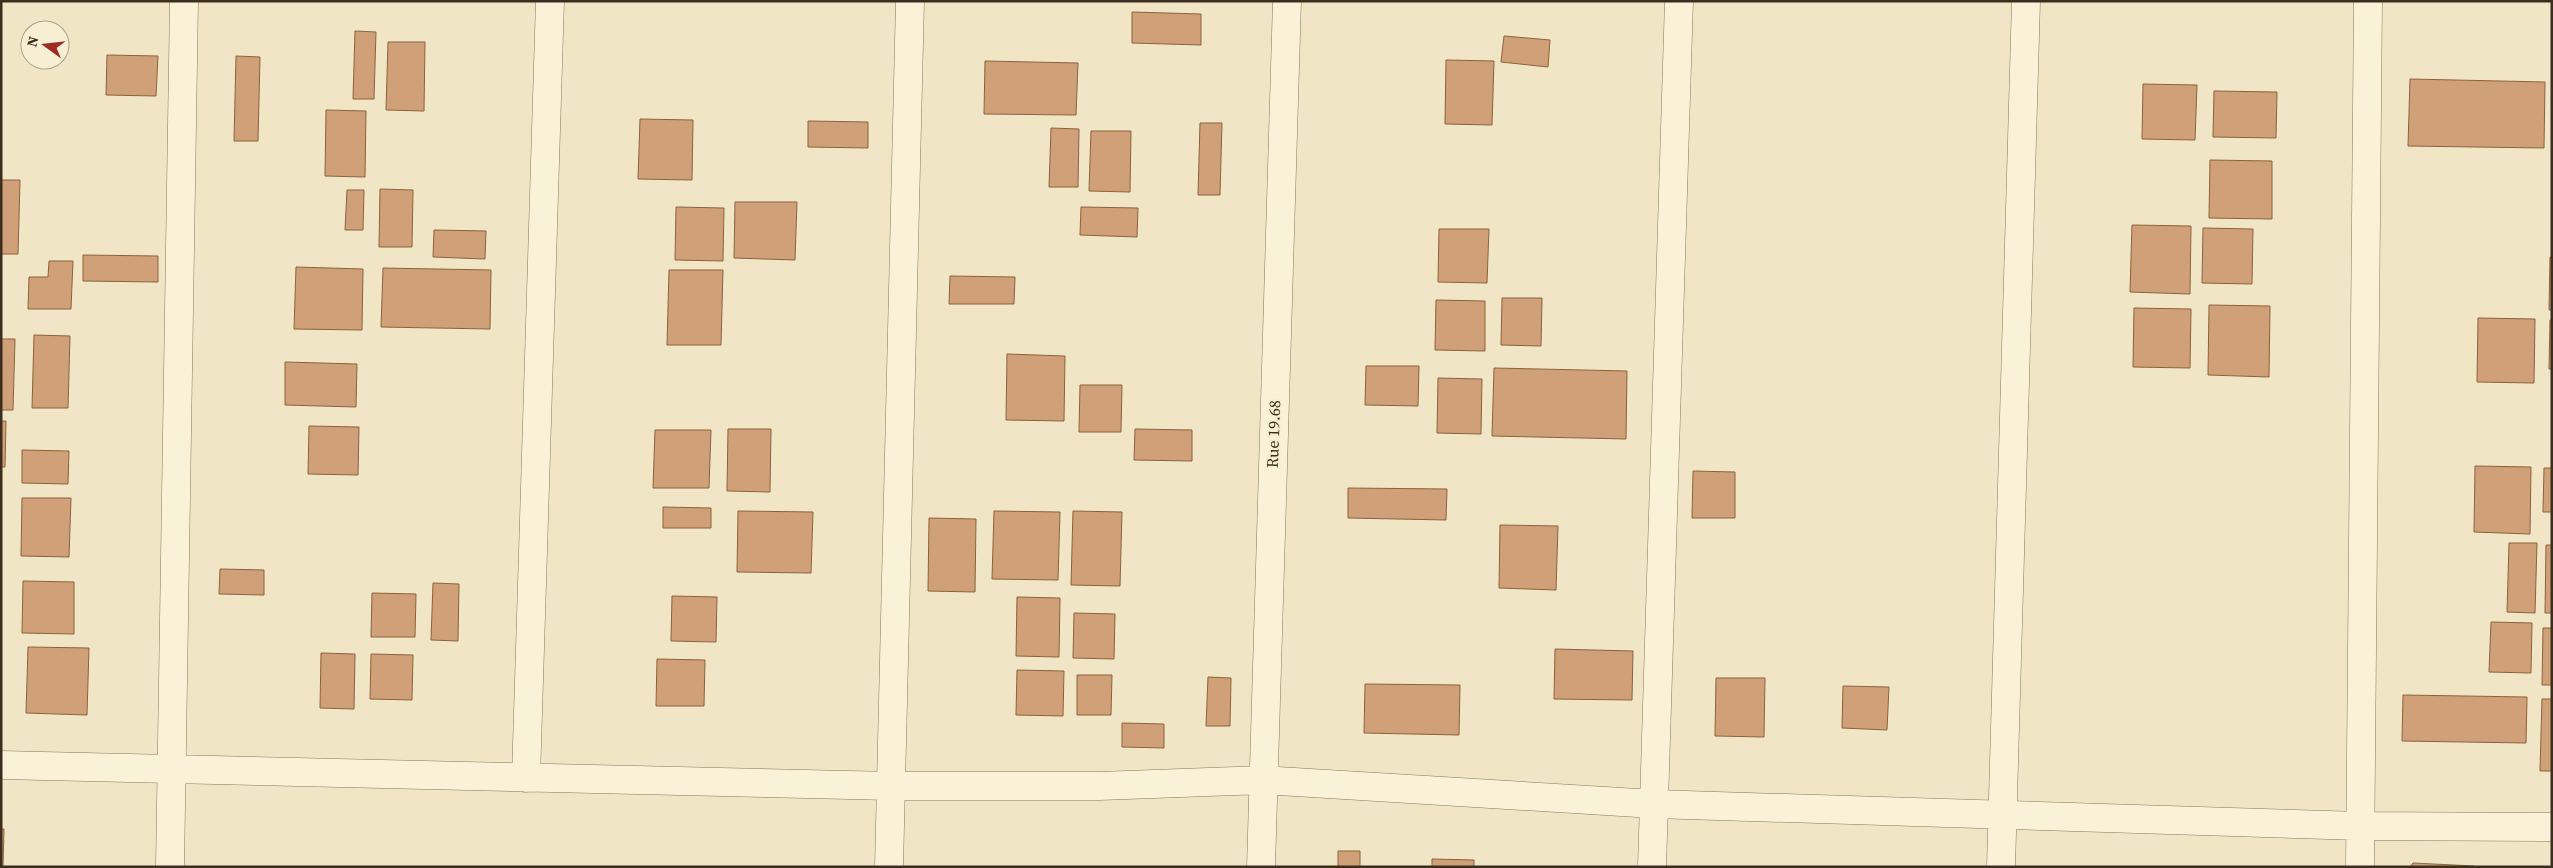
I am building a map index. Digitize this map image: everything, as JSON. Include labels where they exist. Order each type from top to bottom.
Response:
[{"type":"street","points":[[170,867],[184,1]]},
{"type":"street","points":[[526,778],[550,1]]},
{"type":"street","points":[[889,867],[910,1]]},
{"type":"street","name":"Rue 19.68","points":[[1261,867],[1287,1]]},
{"type":"street","points":[[1652,867],[1679,1]]},
{"type":"street","points":[[2001,867],[2026,1]]},
{"type":"street","points":[[2360,867],[2368,1]]},
{"type":"street","points":[[1,765],[892,786],[1099,786],[1263,780],[1654,804],[2002,813],[2361,826],[2552,827]]},
{"type":"building","points":[[1132,12],[1201,14],[1201,45],[1132,43]]},
{"type":"building","points":[[355,31],[376,32],[374,99],[353,99]]},
{"type":"building","points":[[1504,36],[1550,40],[1548,67],[1501,62]]},
{"type":"building","points":[[388,42],[425,42],[424,111],[386,110]]},
{"type":"building","points":[[107,55],[158,56],[156,96],[106,95]]},
{"type":"building","points":[[236,56],[260,57],[258,141],[234,141]]},
{"type":"building","points":[[1446,60],[1494,61],[1492,125],[1445,124]]},
{"type":"building","points":[[985,61],[1078,63],[1076,115],[984,114]]},
{"type":"building","points":[[2410,79],[2545,82],[2544,148],[2408,146]]},
{"type":"building","points":[[2143,84],[2197,85],[2195,140],[2142,139]]},
{"type":"building","points":[[2214,91],[2277,92],[2276,138],[2213,137]]},
{"type":"building","points":[[326,110],[366,111],[365,177],[325,176]]},
{"type":"building","points":[[640,119],[693,120],[692,180],[638,179]]},
{"type":"building","points":[[808,121],[868,122],[868,148],[808,147]]},
{"type":"building","points":[[1200,123],[1222,123],[1220,195],[1198,195]]},
{"type":"building","points":[[1051,128],[1079,129],[1078,187],[1049,187]]},
{"type":"building","points":[[1091,131],[1131,131],[1130,192],[1089,191]]},
{"type":"building","points":[[2210,160],[2272,161],[2272,219],[2209,218]]},
{"type":"building","points":[[1,180],[20,180],[18,254],[1,254]]},
{"type":"building","points":[[380,189],[413,190],[412,247],[379,247]]},
{"type":"building","points":[[347,190],[364,190],[363,230],[345,230]]},
{"type":"building","points":[[735,202],[797,202],[795,260],[734,258]]},
{"type":"building","points":[[676,207],[724,208],[723,261],[675,260]]},
{"type":"building","points":[[1081,207],[1138,208],[1137,237],[1080,235]]},
{"type":"building","points":[[2132,225],[2191,226],[2190,294],[2130,292]]},
{"type":"building","points":[[2203,228],[2253,229],[2252,284],[2202,283]]},
{"type":"building","points":[[1439,229],[1489,229],[1487,283],[1438,282]]},
{"type":"building","points":[[434,230],[486,231],[485,259],[433,257]]},
{"type":"building","points":[[83,255],[158,256],[158,282],[83,281]]},
{"type":"building","points":[[2550,257],[2552,257],[2552,310],[2549,310]]},
{"type":"building","points":[[49,261],[73,261],[71,309],[28,309],[29,277],[48,277]]},
{"type":"building","points":[[296,267],[363,269],[362,330],[294,329]]},
{"type":"building","points":[[383,268],[491,270],[490,329],[381,327]]},
{"type":"building","points":[[669,270],[723,270],[721,345],[667,345]]},
{"type":"building","points":[[950,276],[1015,277],[1014,304],[949,304]]},
{"type":"building","points":[[1502,298],[1542,298],[1541,346],[1501,345]]},
{"type":"building","points":[[1436,300],[1485,301],[1485,351],[1435,350]]},
{"type":"building","points":[[2209,305],[2270,306],[2269,377],[2208,375]]},
{"type":"building","points":[[2134,308],[2191,309],[2190,368],[2133,367]]},
{"type":"building","points":[[2478,318],[2535,319],[2534,383],[2477,382]]},
{"type":"building","points":[[2550,320],[2552,320],[2552,369],[2549,369]]},
{"type":"building","points":[[34,335],[70,336],[68,408],[32,408]]},
{"type":"building","points":[[1,339],[15,339],[13,410],[1,410]]},
{"type":"building","points":[[1007,354],[1065,356],[1064,421],[1006,420]]},
{"type":"building","points":[[285,362],[357,364],[356,407],[285,405]]},
{"type":"building","points":[[1366,366],[1419,366],[1418,406],[1365,405]]},
{"type":"building","points":[[1494,368],[1627,371],[1626,439],[1492,436]]},
{"type":"building","points":[[1438,378],[1482,379],[1481,434],[1437,433]]},
{"type":"building","points":[[1080,385],[1122,385],[1121,432],[1079,432]]},
{"type":"building","points":[[1,421],[6,421],[5,467],[1,467]]},
{"type":"building","points":[[309,426],[359,427],[358,475],[308,474]]},
{"type":"building","points":[[728,429],[771,429],[770,492],[727,491]]},
{"type":"building","points":[[1135,429],[1192,430],[1192,461],[1134,460]]},
{"type":"building","points":[[655,430],[711,430],[709,488],[653,488]]},
{"type":"building","points":[[22,450],[69,451],[68,484],[22,483]]},
{"type":"building","points":[[2475,466],[2531,467],[2530,534],[2474,532]]},
{"type":"building","points":[[2544,468],[2552,468],[2552,512],[2543,512]]},
{"type":"building","points":[[1693,471],[1735,472],[1735,518],[1692,518]]},
{"type":"building","points":[[1348,488],[1447,489],[1446,520],[1348,518]]},
{"type":"building","points":[[22,498],[71,498],[69,557],[21,556]]},
{"type":"building","points":[[663,507],[711,508],[711,528],[663,528]]},
{"type":"building","points":[[738,511],[813,512],[811,573],[737,572]]},
{"type":"building","points":[[994,511],[1060,512],[1058,580],[992,579]]},
{"type":"building","points":[[1073,511],[1122,512],[1120,586],[1071,585]]},
{"type":"building","points":[[929,518],[976,519],[975,592],[928,591]]},
{"type":"building","points":[[1500,525],[1558,526],[1556,590],[1499,588]]},
{"type":"building","points":[[2509,543],[2537,543],[2535,613],[2507,612]]},
{"type":"building","points":[[2546,545],[2552,545],[2552,613],[2545,613]]},
{"type":"building","points":[[220,569],[264,570],[264,595],[219,594]]},
{"type":"building","points":[[23,581],[74,582],[74,634],[22,633]]},
{"type":"building","points":[[433,583],[459,584],[458,641],[431,640]]},
{"type":"building","points":[[372,593],[416,594],[415,637],[371,637]]},
{"type":"building","points":[[672,596],[717,597],[716,642],[671,641]]},
{"type":"building","points":[[1017,597],[1060,598],[1059,657],[1016,656]]},
{"type":"building","points":[[1074,613],[1115,614],[1114,659],[1073,658]]},
{"type":"building","points":[[2491,622],[2532,623],[2531,673],[2489,672]]},
{"type":"building","points":[[2543,628],[2552,628],[2552,685],[2542,685]]},
{"type":"building","points":[[28,647],[89,648],[87,715],[26,713]]},
{"type":"building","points":[[1555,649],[1633,651],[1632,700],[1554,699]]},
{"type":"building","points":[[321,653],[355,654],[354,709],[320,708]]},
{"type":"building","points":[[371,654],[413,655],[412,700],[370,699]]},
{"type":"building","points":[[657,659],[705,660],[704,706],[656,706]]},
{"type":"building","points":[[1017,670],[1064,671],[1063,716],[1016,715]]},
{"type":"building","points":[[1077,675],[1112,675],[1111,715],[1077,715]]},
{"type":"building","points":[[1208,677],[1231,678],[1230,726],[1206,726]]},
{"type":"building","points":[[1716,678],[1765,678],[1764,737],[1715,736]]},
{"type":"building","points":[[1365,684],[1460,685],[1459,735],[1364,733]]},
{"type":"building","points":[[1843,686],[1889,687],[1887,730],[1842,728]]},
{"type":"building","points":[[2403,695],[2527,697],[2526,743],[2402,741]]},
{"type":"building","points":[[2542,699],[2552,699],[2552,771],[2540,771]]},
{"type":"building","points":[[1122,723],[1164,724],[1164,748],[1122,747]]},
{"type":"building","points":[[1,829],[4,829],[3,867],[1,867]]},
{"type":"building","points":[[1338,851],[1360,851],[1360,867],[1338,867]]},
{"type":"building","points":[[1432,859],[1474,860],[1474,867],[1432,867]]},
{"type":"building","points":[[2413,863],[2474,866],[2474,867],[2410,867]]}]
